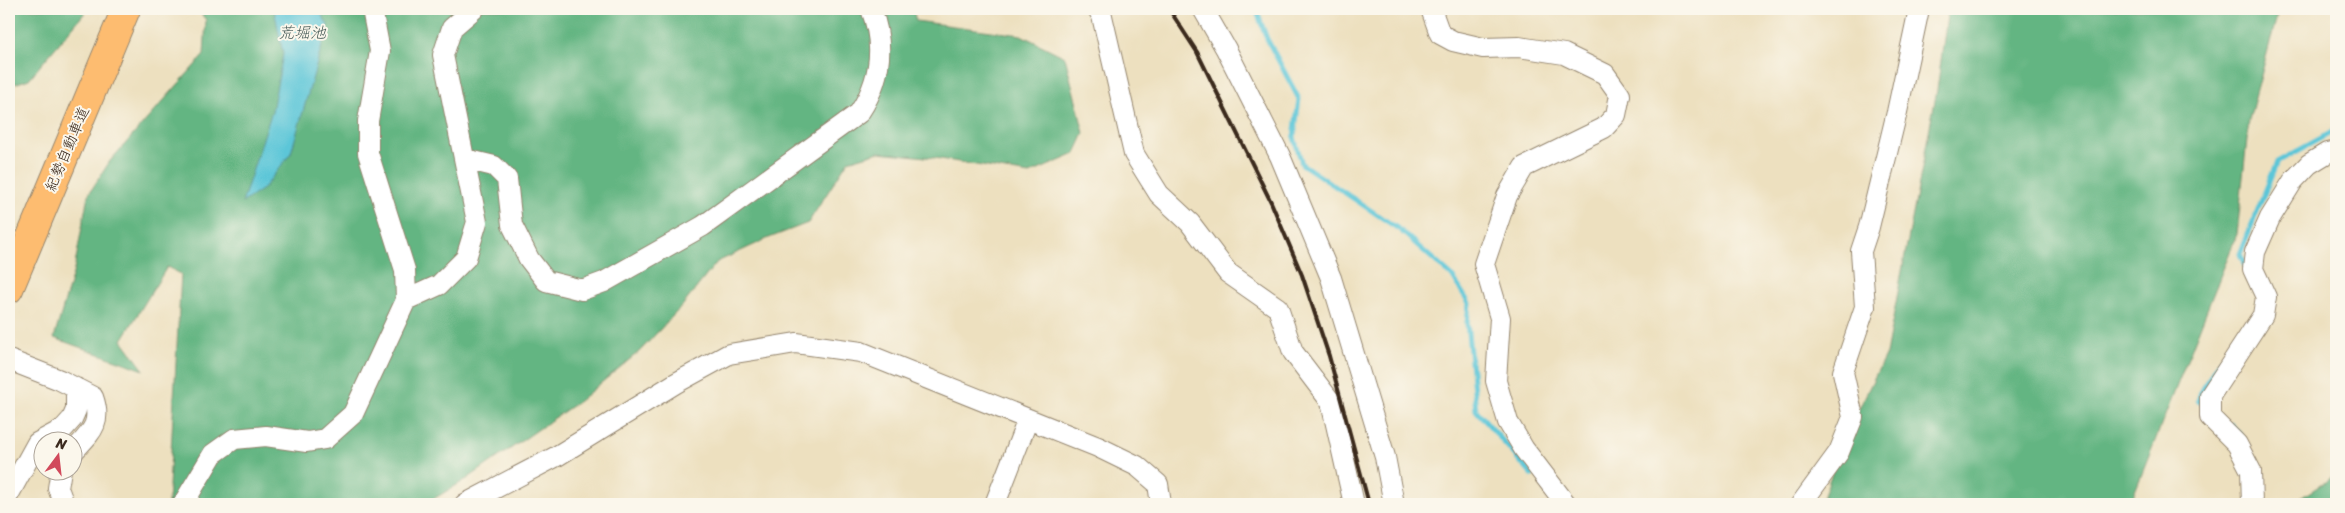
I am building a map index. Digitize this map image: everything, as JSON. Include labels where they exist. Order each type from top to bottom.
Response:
[{"type":"highway","name":"紀勢自動車道","points":[[9,288],[124,12]]},
{"type":"street","points":[[183,504],[213,454],[234,439],[266,436],[307,442],[325,439],[353,414],[406,300],[405,270],[368,153],[368,121],[380,50],[372,9]]},
{"type":"street","points":[[406,300],[439,285],[466,258],[477,222],[443,55],[452,28],[474,9]]},
{"type":"street","points":[[465,159],[494,166],[507,179],[512,225],[529,259],[546,281],[582,290],[589,288],[604,282],[703,226],[859,112],[870,96],[880,61],[879,29],[872,9]]},
{"type":"street","points":[[1098,9],[1102,16],[1134,154],[1159,194],[1190,223],[1228,273],[1278,308],[1293,352],[1331,402],[1354,504]]},
{"type":"street","points":[[1204,9],[1280,156],[1331,278],[1385,457],[1394,504]]},
{"type":"street","points":[[1431,9],[1440,34],[1453,40],[1483,48],[1519,46],[1564,54],[1606,74],[1620,94],[1616,115],[1604,128],[1524,167],[1507,196],[1484,264],[1500,318],[1496,381],[1508,422],[1524,449],[1566,504]]},
{"type":"street","points":[[1801,504],[1839,452],[1853,417],[1843,372],[1865,306],[1861,251],[1869,227],[1897,112],[1919,9]]},
{"type":"street","points":[[2252,504],[2251,471],[2237,444],[2210,417],[2210,396],[2263,315],[2266,297],[2253,269],[2255,252],[2270,218],[2293,181],[2309,164],[2326,153],[2336,151]]},
{"type":"street","points":[[465,504],[557,456],[676,383],[729,354],[796,343],[861,352],[1098,447],[1137,466],[1158,484],[1161,504]]},
{"type":"street","points":[[9,360],[68,384],[93,397],[97,421],[90,434],[82,442]]},
{"type":"street","points":[[9,494],[37,443],[63,429],[72,419],[76,410],[68,384]]},
{"type":"street","points":[[995,504],[1028,419]]},
{"type":"street","points":[[59,480],[58,488],[64,504]]},
{"type":"green space","points":[[9,9],[88,9],[29,79],[9,86]]},
{"type":"green space","points":[[197,9],[913,9],[916,21],[1021,35],[1065,57],[1084,133],[1075,154],[1029,174],[935,158],[879,152],[848,161],[808,223],[769,238],[717,262],[683,305],[640,351],[579,401],[467,479],[425,504],[168,504],[181,274],[167,267],[122,340],[144,370],[54,338],[74,270],[88,195],[110,161],[204,55],[206,20]]},
{"type":"green space","points":[[1948,9],[2279,9],[2249,120],[2237,234],[2130,504],[1821,504],[1844,439],[1886,354],[1937,90]]},
{"type":"green space","points":[[2336,475],[2336,504],[2306,504],[2299,499]]},
{"type":"water","name":"荒堀池","points":[[274,9],[318,9],[328,25],[291,153],[264,188],[242,203],[272,111],[283,54]]},
{"type":"waterway","points":[[1256,9],[1267,39],[1299,99],[1294,137],[1302,164],[1400,230],[1452,276],[1469,303],[1467,323],[1476,410],[1532,475]]},
{"type":"waterway","points":[[2246,268],[2240,254],[2277,162],[2336,130]]},
{"type":"waterway","points":[[2206,406],[2198,401],[2202,389],[2222,359]]},
{"type":"waterway","points":[[2231,425],[2243,439]]},
{"type":"waterway","points":[[2261,483],[2262,504]]},
{"type":"railway","points":[[1169,9],[1197,52],[1271,202],[1302,275],[1329,356],[1369,504]]}]
